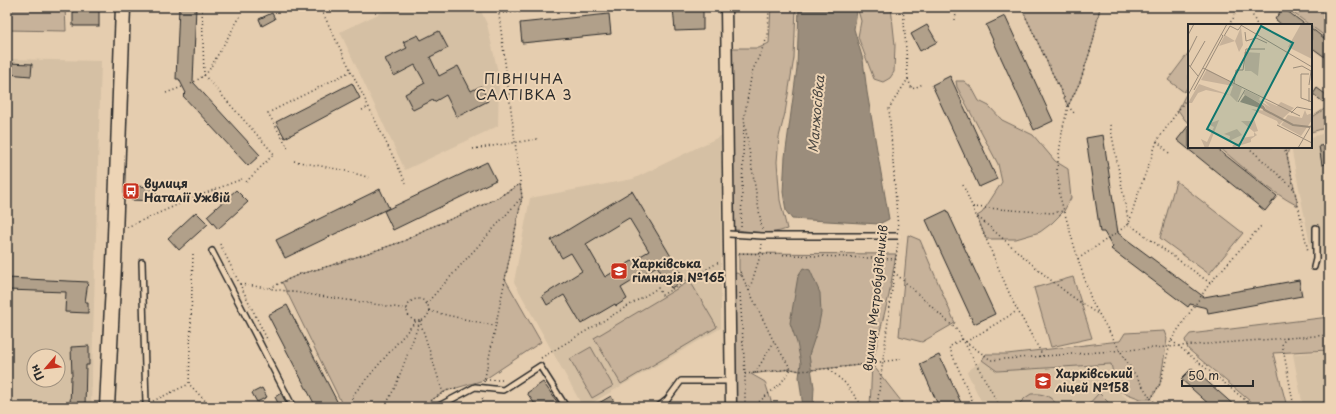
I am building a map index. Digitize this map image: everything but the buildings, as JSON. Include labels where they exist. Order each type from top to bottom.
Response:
[{"type":"main road","points":[[107,407],[114,265],[123,7]]},
{"type":"street","points":[[726,7],[731,407]]},
{"type":"lane","points":[[1314,267],[1316,259],[1316,228]]},
{"type":"lane","points":[[729,234],[762,236],[898,236]]},
{"type":"lane","points":[[212,251],[293,407]]},
{"type":"lane","points":[[142,262],[147,406]]},
{"type":"lane","points":[[437,407],[475,387],[503,390],[540,366],[566,407]]},
{"type":"lane","points":[[658,407],[667,400],[681,381],[731,381]]},
{"type":"path","points":[[202,7],[204,75],[274,154],[245,183]]},
{"type":"path","points":[[320,7],[406,183]]},
{"type":"path","points":[[481,407],[484,380],[522,197],[498,7]]},
{"type":"path","points":[[741,235],[744,119],[752,72],[768,36],[769,7]]},
{"type":"path","points":[[903,7],[908,79],[912,89],[923,84]]},
{"type":"path","points":[[955,20],[957,7]]},
{"type":"path","points":[[1021,7],[1068,106],[1074,113]]},
{"type":"path","points":[[1100,7],[1093,42],[1080,82],[1068,106],[1062,132],[1057,169],[1060,197],[1092,302],[1151,399],[1160,407]]},
{"type":"path","points":[[1229,24],[1233,19],[1237,7]]},
{"type":"path","points":[[1317,7],[1329,17]]},
{"type":"path","points":[[499,12],[522,12]]},
{"type":"path","points":[[1251,12],[1257,24]]},
{"type":"path","points":[[191,84],[209,70],[241,15]]},
{"type":"path","points":[[288,148],[268,113],[351,71]]},
{"type":"path","name":"вулиця Метробудівників","points":[[877,407],[898,236],[898,217],[888,108],[908,79]]},
{"type":"path","points":[[166,93],[182,87]]},
{"type":"path","points":[[1078,259],[1129,224],[1134,203],[1146,173],[1156,141],[1188,97]]},
{"type":"path","points":[[362,110],[369,107]]},
{"type":"path","points":[[744,119],[762,228],[761,253],[749,291]]},
{"type":"path","points":[[1110,125],[1129,224],[1210,283]]},
{"type":"path","points":[[473,149],[538,139]]},
{"type":"path","points":[[1156,141],[1169,153]]},
{"type":"path","points":[[1249,148],[1294,189]]},
{"type":"path","points":[[1284,148],[1309,257]]},
{"type":"path","points":[[294,161],[342,170],[371,178]]},
{"type":"path","points":[[127,227],[193,198],[242,179]]},
{"type":"path","points":[[270,288],[300,274],[329,266],[404,240],[474,209],[520,184]]},
{"type":"path","points":[[963,185],[1012,302],[1043,356]]},
{"type":"path","points":[[426,304],[522,197]]},
{"type":"path","points":[[973,207],[1051,213],[1064,211]]},
{"type":"path","points":[[977,216],[1061,288],[1099,315]]},
{"type":"path","points":[[1151,399],[1160,384],[1171,340],[1210,283],[1261,226]]},
{"type":"path","points":[[220,244],[270,345]]},
{"type":"path","points":[[739,258],[739,253],[761,253],[896,259]]},
{"type":"path","points":[[193,254],[189,384],[211,407]]},
{"type":"path","points":[[537,360],[658,288],[662,295],[721,261]]},
{"type":"path","points":[[739,278],[739,270],[774,342],[791,369]]},
{"type":"path","points":[[894,272],[958,331],[1000,407]]},
{"type":"path","points":[[240,284],[408,310]]},
{"type":"path","points":[[740,292],[745,374],[745,407]]},
{"type":"path","points":[[415,300],[420,300],[426,304],[429,311],[424,319],[416,321],[409,317],[408,310],[410,303],[415,300]]},
{"type":"path","points":[[429,311],[495,326]]},
{"type":"path","points":[[966,342],[1017,311]]},
{"type":"path","points":[[352,407],[352,396],[416,321]]},
{"type":"path","points":[[420,321],[443,393]]},
{"type":"path","points":[[386,407],[396,385],[420,321]]},
{"type":"path","points":[[962,339],[991,360],[1329,335]]},
{"type":"path","points":[[1287,338],[1282,342],[1294,407]]},
{"type":"path","points":[[962,339],[949,347],[975,407]]},
{"type":"path","points":[[1171,340],[1254,407]]},
{"type":"path","points":[[755,374],[774,342]]},
{"type":"path","points":[[745,374],[791,369],[800,371],[829,369],[902,359]]},
{"type":"path","points":[[753,407],[781,383],[791,369]]},
{"type":"path","points":[[829,369],[845,383],[863,407]]},
{"type":"path","points":[[484,380],[503,380]]},
{"type":"path","points":[[147,406],[189,384]]},
{"type":"path","points":[[420,407],[443,393],[461,386]]},
{"type":"shaded area","points":[[7,7],[65,7],[66,31],[7,30]]},
{"type":"shaded area","points":[[393,7],[479,7],[487,24],[499,77],[498,126],[405,170],[340,32]]},
{"type":"shaded area","points":[[771,7],[796,7],[794,58],[785,113],[779,137],[777,162],[780,200],[787,229],[765,233],[729,229],[727,48],[759,48],[769,43]]},
{"type":"shaded area","points":[[857,7],[891,7],[895,45],[894,72],[890,78],[883,82],[874,79],[858,37],[861,21]]},
{"type":"shaded area","points":[[1021,7],[1100,7],[1093,42],[1080,82],[1068,106]]},
{"type":"shaded area","points":[[1285,7],[1329,7],[1329,39],[1312,27],[1312,24],[1308,24]]},
{"type":"shaded area","points":[[1188,53],[1188,86],[1184,92],[1168,80]]},
{"type":"shaded area","points":[[7,59],[101,61],[91,407],[7,407]]},
{"type":"shaded area","points":[[956,81],[964,81],[972,88],[979,101],[989,106],[1002,120],[1033,135],[1055,161],[1068,169],[1071,198],[1064,211],[1040,232],[1016,239],[986,239],[977,216],[982,213],[1002,182],[998,164],[957,87]]},
{"type":"shaded area","points":[[1188,90],[1188,122],[1178,110]]},
{"type":"shaded area","points":[[1329,106],[1329,127],[1312,132],[1312,117]]},
{"type":"shaded area","points":[[1329,132],[1329,257],[1313,260],[1291,148],[1312,148],[1312,137]]},
{"type":"shaded area","name":"Харківська гімназія №165","points":[[721,136],[721,328],[583,407],[514,282],[530,198],[633,179]]},
{"type":"shaded area","points":[[1220,148],[1289,148],[1287,156],[1298,206],[1287,200],[1247,171]]},
{"type":"shaded area","points":[[1176,181],[1243,233],[1209,274],[1160,238]]},
{"type":"shaded area","points":[[520,184],[522,197],[505,279],[541,342],[484,380],[446,391],[420,407],[342,407],[340,400],[282,282],[300,274],[404,241],[424,230],[497,198]]},
{"type":"shaded area","points":[[908,235],[920,240],[955,323],[922,342],[899,336]]},
{"type":"shaded area","points":[[739,253],[896,254],[889,295],[872,364],[800,371],[791,369],[751,374],[765,382],[773,407],[731,407],[730,275],[737,273],[743,277],[739,270]]},
{"type":"shaded area","points":[[1073,277],[1092,338],[1051,347],[1034,288]]},
{"type":"shaded area","points":[[690,281],[717,327],[621,384],[594,338]]},
{"type":"shaded area","points":[[1329,317],[1329,350],[1273,353],[1287,407],[1257,407],[1188,349],[1185,340],[1190,334]]},
{"type":"shaded area","points":[[1164,331],[1167,339],[1160,384],[1151,399],[1141,399],[1117,390],[1111,364],[997,371],[982,360],[986,354],[1007,354],[1120,341],[1125,333]]},
{"type":"shaded area","points":[[591,347],[613,386],[592,398],[570,359]]},
{"type":"shaded area","points":[[1329,351],[1329,407],[1303,407],[1293,354]]},
{"type":"shaded area","name":"Харківський ліцей №158","points":[[982,360],[997,371],[1111,364],[1117,390],[1137,407],[984,407],[967,372]]},
{"type":"shaded area","points":[[872,364],[901,401],[902,407],[870,407]]},
{"type":"shaded area","points":[[1099,393],[1113,407],[1086,407]]},
{"type":"shaded area","points":[[1031,394],[1047,396],[1056,403],[1058,407],[1016,407]]},
{"type":"water","name":"Манжосівка","points":[[799,7],[856,7],[857,11],[854,29],[863,60],[867,92],[889,219],[879,224],[792,219],[786,211],[783,192],[785,157],[797,68]]},
{"type":"water","points":[[803,268],[810,270],[820,293],[821,313],[818,328],[809,355],[814,387],[813,407],[803,407],[799,377],[801,363],[797,343],[790,323],[798,276]]},
{"type":"place","name":"вулиця Наталії Ужвій","points":[[131,191]]},
{"type":"place","name":"Харківська гімназія №165","points":[[619,271]]},
{"type":"place","name":"Харківський ліцей №158","points":[[1043,381]]},
{"type":"district","name":"ПІВНІЧНА САЛТІВКА 3","points":[[524,88]]}]
